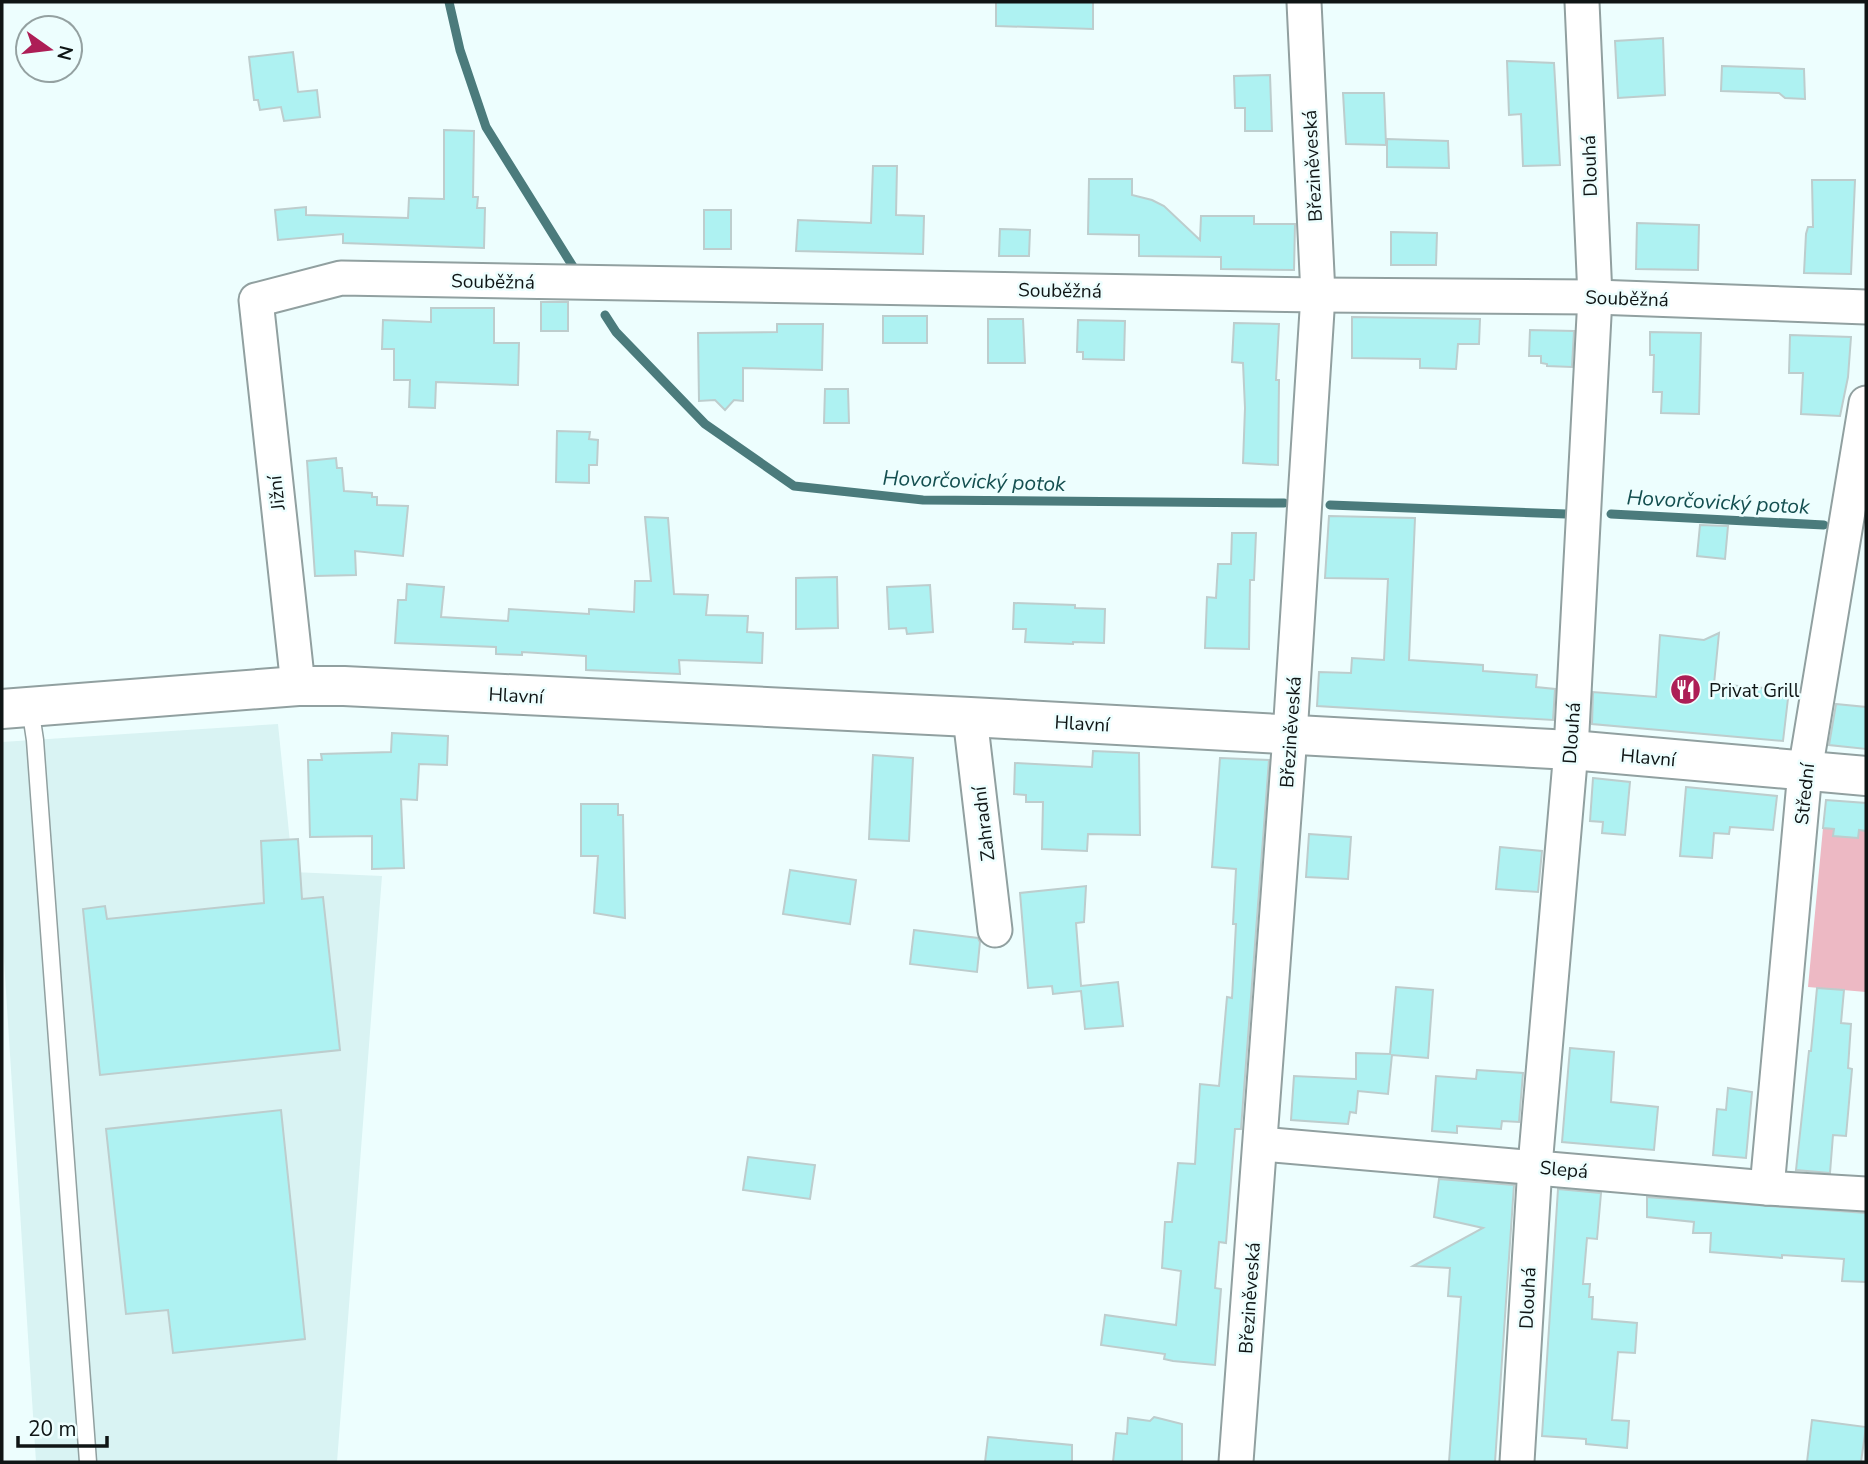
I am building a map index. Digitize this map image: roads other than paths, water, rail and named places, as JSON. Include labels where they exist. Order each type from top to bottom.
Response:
[{"type":"street","name":"Březiněveská","points":[[1236,1462],[1290,735],[1318,295],[1304,2]]},
{"type":"street","name":"Dlouhá","points":[[1517,1462],[1535,1166],[1571,750],[1594,297],[1582,2]]},
{"type":"street","name":"Souběžná","points":[[256,300],[341,278],[1318,295],[1594,297],[1866,307]]},
{"type":"street","name":"Jižní","points":[[256,300],[298,686]]},
{"type":"street","name":"Střední","points":[[1767,1188],[1805,771],[1866,403]]},
{"type":"street","name":"Hlavní","points":[[16,708],[298,686],[970,717],[1571,750],[1866,776]]},
{"type":"street","name":"Zahradní","points":[[970,717],[995,930]]},
{"type":"street","name":"Slepá","points":[[1261,1144],[1767,1188],[1866,1194]]},
{"type":"lane","points":[[16,708],[35,740],[88,1462]]},
{"type":"waterway","name":"Hovorčovický potok","points":[[449,2],[460,50],[486,127],[577,273]]},
{"type":"waterway","name":"Hovorčovický potok","points":[[605,315],[616,332],[705,424],[794,486],[923,500],[1284,503]]},
{"type":"waterway","name":"Hovorčovický potok","points":[[1330,505],[1566,514]]},
{"type":"waterway","name":"Hovorčovický potok","points":[[1611,514],[1824,525]]},
{"type":"place","name":"Privat Grill","points":[[1686,690]]}]
